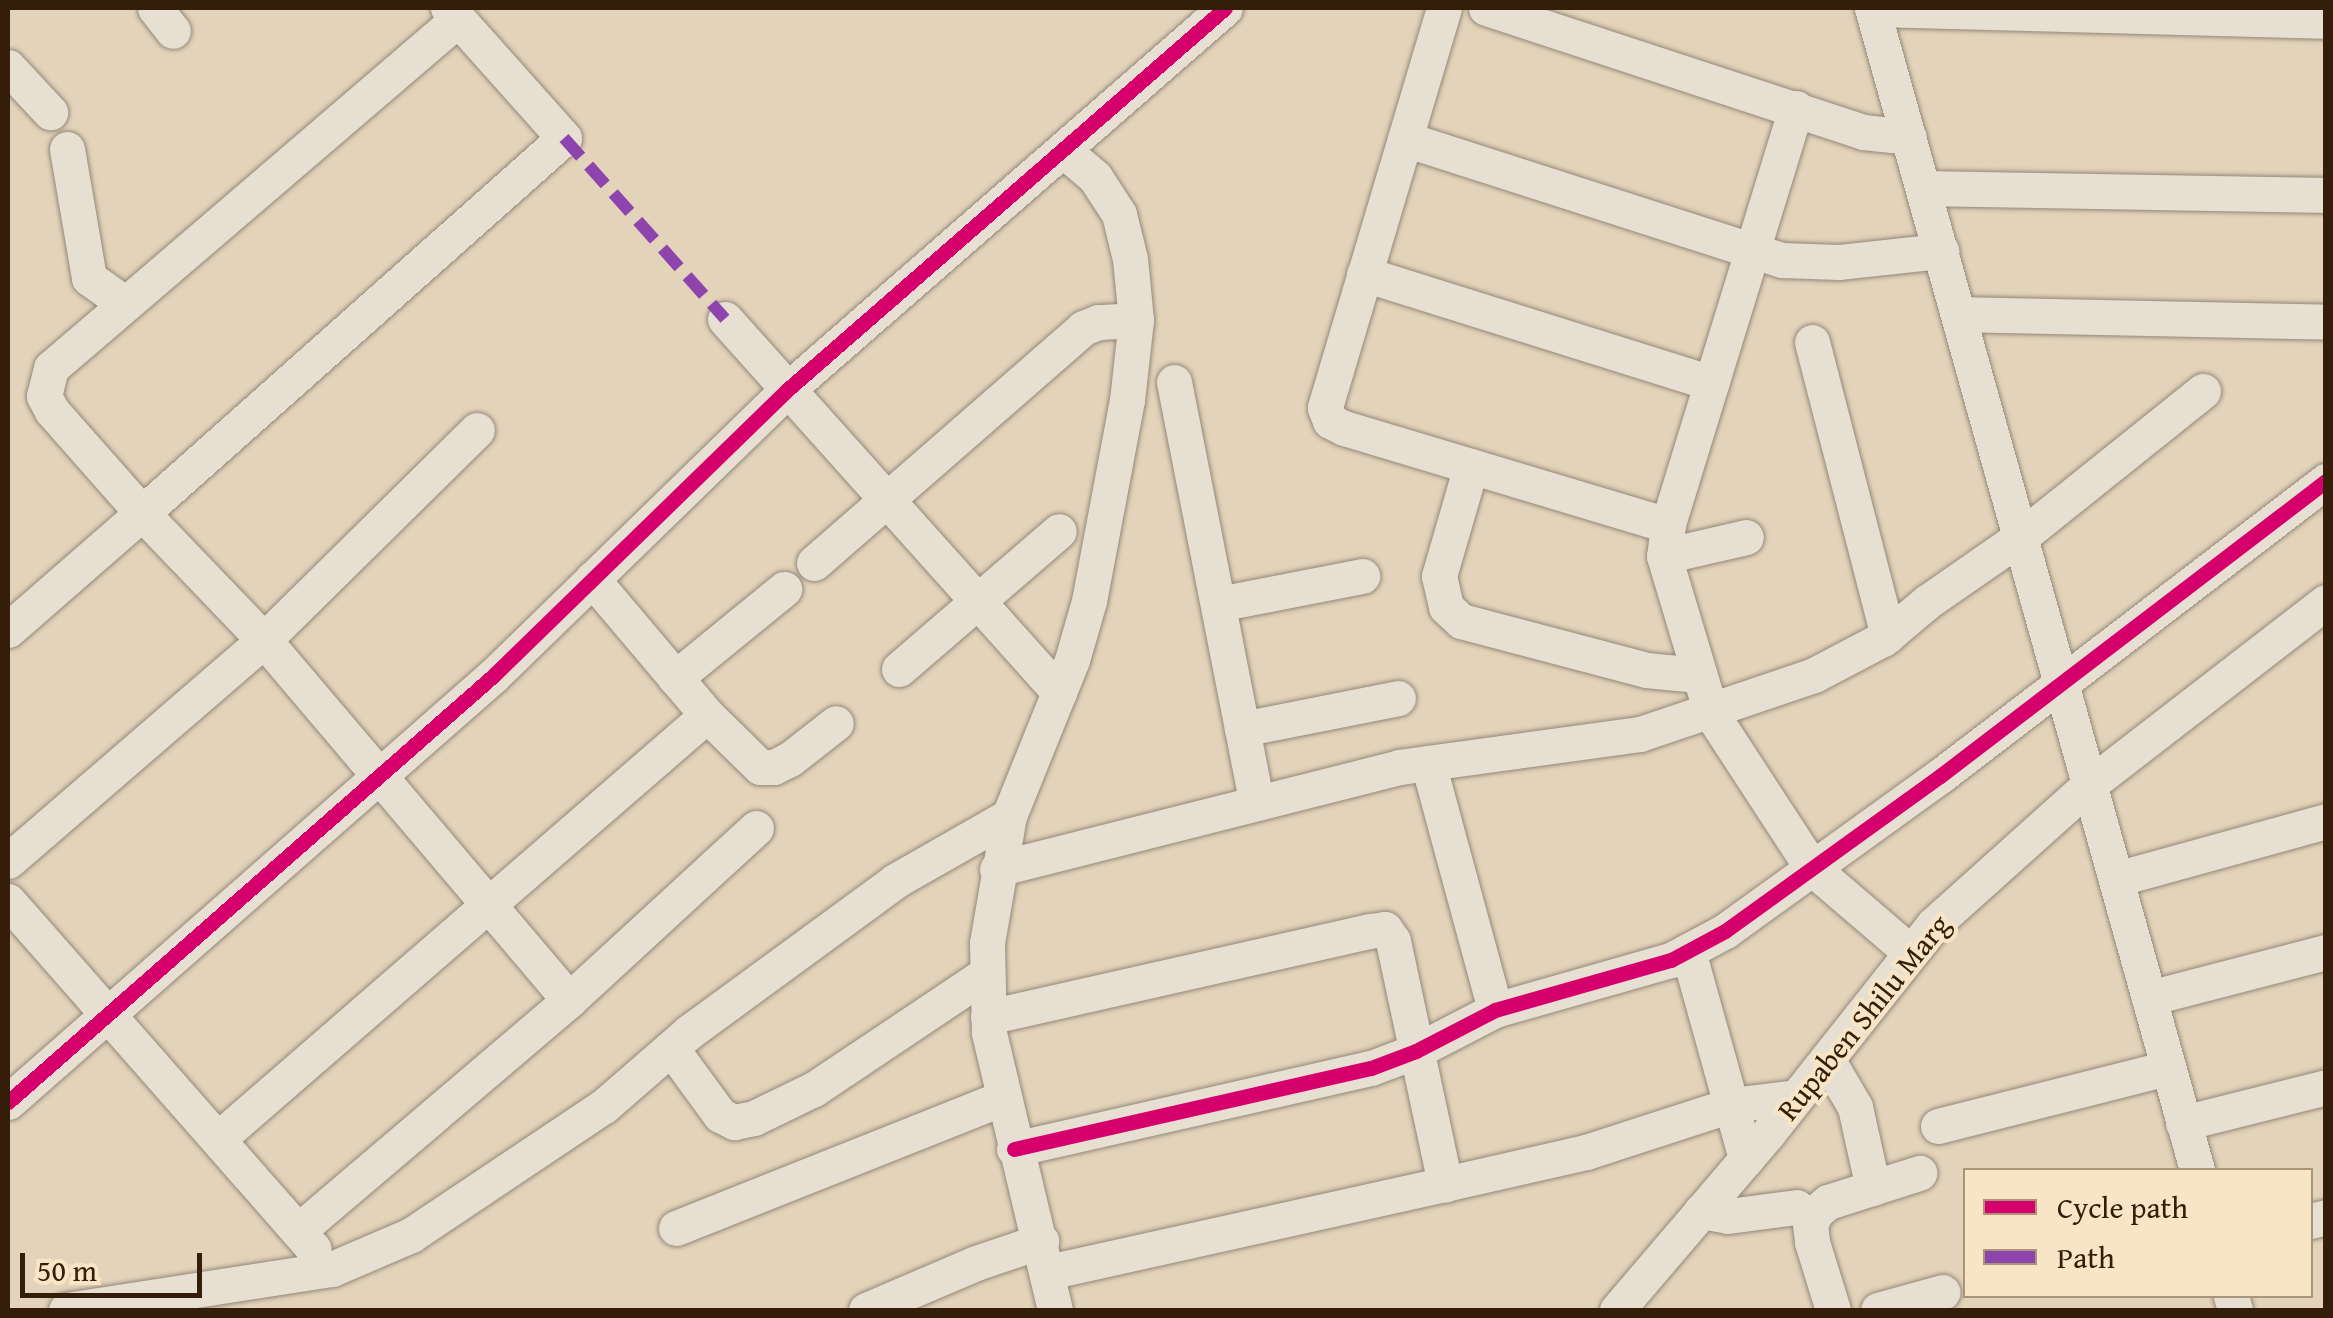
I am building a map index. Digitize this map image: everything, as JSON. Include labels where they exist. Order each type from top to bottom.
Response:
[{"type":"street","points":[[8,1102],[494,675],[787,390],[1065,152],[1225,8]]},
{"type":"street","points":[[1444,8],[1327,394],[1324,408],[1330,421],[1471,466],[1666,540],[1746,537]]},
{"type":"street","points":[[1486,8],[1863,132],[1909,138]]},
{"type":"street","points":[[2195,1168],[1872,8],[2326,22]]},
{"type":"street","points":[[8,630],[142,513],[564,138],[453,13],[51,368],[44,396],[52,411],[142,513],[264,640],[381,774],[569,1000]]},
{"type":"street","points":[[8,67],[50,112]]},
{"type":"street","points":[[1796,108],[1666,540],[1711,713],[1768,794],[1812,868],[1911,953]]},
{"type":"street","points":[[1405,139],[1750,252],[1812,262],[1941,250]]},
{"type":"street","points":[[67,150],[89,278],[124,303]]},
{"type":"street","points":[[1055,1310],[1003,1098],[988,1017],[987,973],[998,869],[1009,816],[1059,692],[1088,601],[1128,400],[1136,320],[1130,259],[1119,214],[1095,177],[1065,152]]},
{"type":"street","points":[[1924,188],[2326,195]]},
{"type":"street","points":[[1364,274],[1711,382]]},
{"type":"street","points":[[1959,314],[2326,322]]},
{"type":"street","points":[[725,319],[1059,692]]},
{"type":"street","points":[[814,564],[1083,328],[1098,322],[1136,320]]},
{"type":"street","points":[[1812,342],[1888,635]]},
{"type":"street","points":[[1174,382],[1256,801]]},
{"type":"street","points":[[998,869],[1256,801],[1428,763],[1640,734],[1814,675],[1888,635],[1927,602],[2022,536],[2203,392]]},
{"type":"street","points":[[8,862],[264,640],[477,430]]},
{"type":"street","points":[[1471,466],[1439,576],[1446,607],[1461,621],[1646,670],[1699,675]]},
{"type":"street","points":[[1014,1149],[1371,1068],[1416,1051],[1495,1010],[1671,960],[1726,931],[2060,685],[2326,481]]},
{"type":"street","points":[[900,669],[980,604],[1053,524],[1108,498]]},
{"type":"street","points":[[1218,604],[1362,576]]},
{"type":"street","points":[[592,579],[706,715],[760,767],[774,767],[790,759],[836,723]]},
{"type":"street","points":[[675,678],[784,589]]},
{"type":"street","name":"Rupaben Shilu Marg","points":[[1617,1310],[1797,1097],[1934,924],[2089,785],[2326,602]]},
{"type":"street","points":[[1242,730],[1398,698]]},
{"type":"street","points":[[218,1139],[706,715]]},
{"type":"street","points":[[1428,763],[1495,1010]]},
{"type":"street","points":[[67,1310],[332,1269],[411,1235],[529,1160],[604,1106],[671,1048],[895,881],[1009,816]]},
{"type":"street","points":[[2116,880],[2326,821]]},
{"type":"street","points":[[298,1231],[569,1000],[756,828]]},
{"type":"street","points":[[8,900],[332,1269]]},
{"type":"street","points":[[988,1017],[1385,929],[1393,942],[1445,1184]]},
{"type":"street","points":[[1688,951],[1746,1159]]},
{"type":"street","points":[[2148,998],[2326,952]]},
{"type":"street","points":[[671,1048],[720,1115],[734,1122],[754,1118],[814,1090],[987,973]]},
{"type":"street","points":[[1827,1059],[1855,1107],[1873,1188]]},
{"type":"street","points":[[1938,1126],[2168,1068]]},
{"type":"street","points":[[2183,1123],[2326,1087]]},
{"type":"street","points":[[866,1310],[976,1263],[1044,1256],[1445,1184],[1586,1152],[1731,1105],[1797,1097]]},
{"type":"street","points":[[676,1228],[1003,1098]]},
{"type":"street","points":[[1832,1310],[1810,1224],[1828,1202],[1919,1173]]},
{"type":"street","points":[[1701,1211],[1728,1216],[1796,1207]]},
{"type":"street","points":[[1878,1310],[1944,1292]]},
{"type":"marked path","points":[[564,138],[725,319]]},
{"type":"cycle path","points":[[8,1102],[494,675],[787,390],[1225,8]]},
{"type":"cycle path","points":[[1014,1149],[1371,1068],[1416,1051],[1495,1010],[1671,960],[1725,931],[1940,776],[2326,481]]}]
